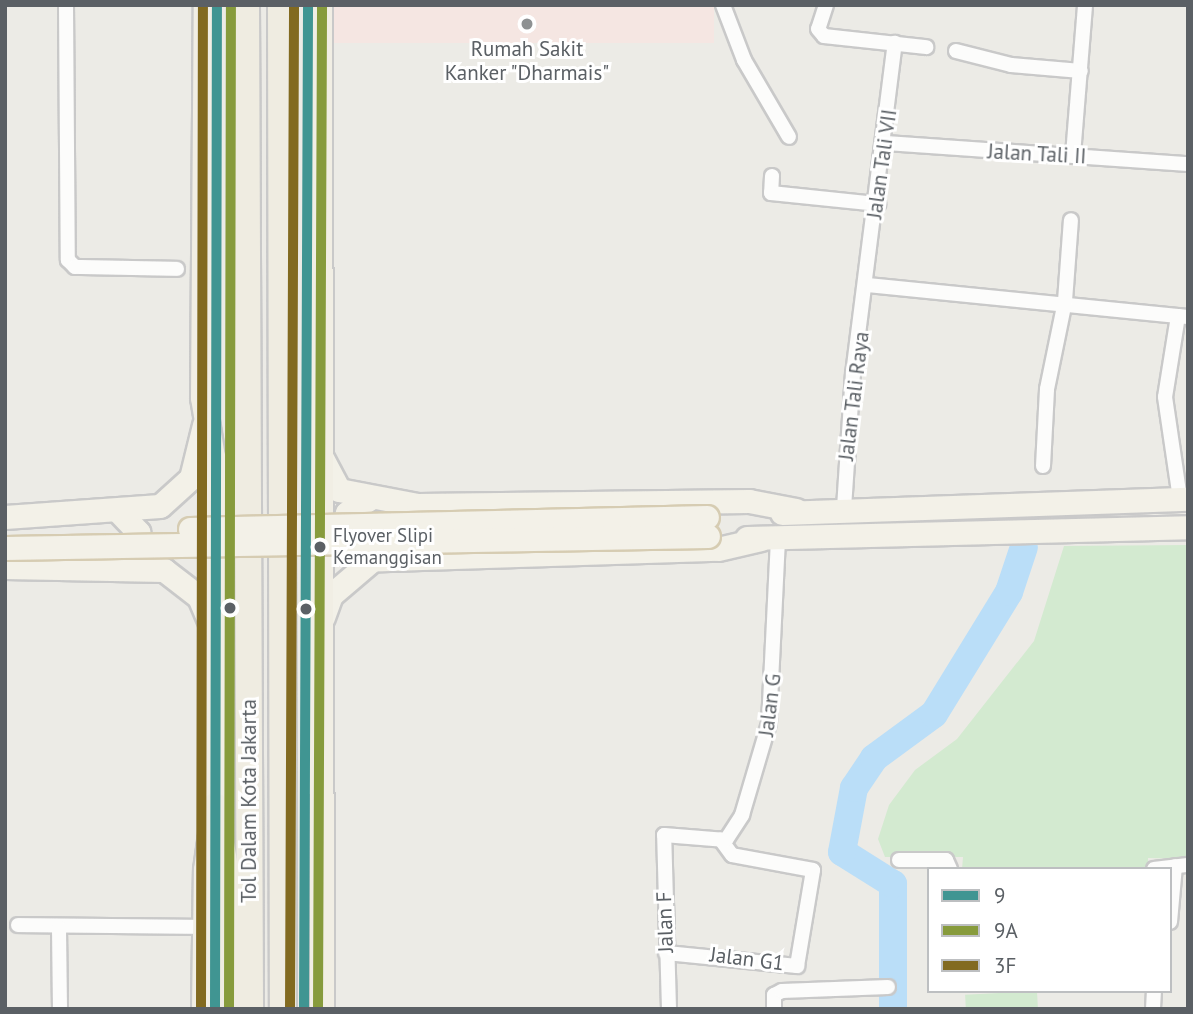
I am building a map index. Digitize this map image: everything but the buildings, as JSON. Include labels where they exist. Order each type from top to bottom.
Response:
[{"type":"highway","points":[[190,5],[190,270],[204,287]]},
{"type":"highway","points":[[204,1009],[204,927],[215,806],[213,457],[204,425],[206,5]]},
{"type":"highway","name":"Tol Dalam Kota Jakarta","points":[[246,5],[250,1009]]},
{"type":"highway","name":"Tol Dalam Kota Jakarta","points":[[281,5],[283,1009]]},
{"type":"highway","points":[[320,5],[318,444],[323,617],[322,1009]]},
{"type":"highway","points":[[215,806],[226,875],[227,1009]]},
{"type":"main road","points":[[5,517],[119,512],[160,506],[181,492],[204,425]]},
{"type":"main road","points":[[318,444],[334,486],[369,499],[418,505],[764,501],[796,510]]},
{"type":"main road","points":[[5,548],[708,526],[796,510],[1184,498]]},
{"type":"main road","points":[[369,499],[347,513],[342,539],[358,560],[718,549],[772,544],[1188,527]]},
{"type":"main road","points":[[119,512],[138,532],[139,545],[125,567]]},
{"type":"main road","points":[[5,533],[708,526],[772,544]]},
{"type":"main road","points":[[323,617],[338,586],[372,560]]},
{"type":"main road","points":[[5,567],[125,567],[164,570],[182,579],[214,632]]},
{"type":"street","points":[[66,5],[68,260],[75,267],[177,269]]},
{"type":"street","points":[[723,5],[744,60],[789,137]]},
{"type":"street","points":[[826,5],[818,29],[823,35],[926,47]]},
{"type":"street","points":[[1073,155],[1085,5]]},
{"type":"street","name":"Jalan Tali VII","points":[[867,285],[886,143],[895,43]]},
{"type":"street","points":[[956,51],[1012,65],[1080,71]]},
{"type":"street","name":"Jalan Tali II","points":[[886,143],[1188,164]]},
{"type":"street","points":[[772,176],[771,193],[878,204]]},
{"type":"street","points":[[1043,466],[1046,389],[1065,301],[1071,220]]},
{"type":"street","points":[[867,285],[1065,301],[1183,317],[1165,397],[1184,498]]},
{"type":"street","name":"Jalan Tali Raya","points":[[844,508],[853,374],[867,285]]},
{"type":"street","name":"Jalan G","points":[[721,840],[742,815],[766,746],[772,544]]},
{"type":"street","name":"Jalan F","points":[[669,1009],[664,835],[721,840]]},
{"type":"street","name":"Jalan G1","points":[[666,953],[797,966],[813,870],[733,855],[721,840]]},
{"type":"street","points":[[899,860],[950,860],[950,867]]},
{"type":"street","points":[[1172,912],[1182,865]]},
{"type":"street","points":[[18,925],[59,928],[204,927]]},
{"type":"street","points":[[59,928],[60,1009]]},
{"type":"street","points":[[774,1009],[774,995],[782,991],[888,987]]},
{"type":"shaded area","name":"Rumah Sakit Kanker \"Dharmais\"","points":[[334,5],[714,5],[714,43],[334,43]]},
{"type":"green space","points":[[1188,545],[1188,859],[1148,858],[1148,867],[962,867],[963,857],[885,857],[878,839],[889,805],[915,770],[957,739],[1034,641],[1064,546]]},
{"type":"green space","points":[[1037,993],[1038,1009],[966,1009],[965,995]]},
{"type":"waterway","points":[[893,1009],[893,884],[842,852],[854,788],[874,758],[934,714],[1009,592],[1024,547]]},
{"type":"transit line","name":"3F","points":[[201,1009],[203,5]]},
{"type":"transit line","name":"9","points":[[215,1009],[217,5]]},
{"type":"transit line","name":"9A","points":[[229,1009],[231,5]]},
{"type":"transit line","name":"3F","points":[[290,1009],[294,5]]},
{"type":"transit line","name":"9","points":[[304,1009],[308,5]]},
{"type":"transit line","name":"9A","points":[[318,1009],[322,5]]},
{"type":"place","name":"Rumah Sakit Kanker \"Dharmais\"","points":[[527,24]]},
{"type":"place","name":"Flyover Slipi Kemanggisan","points":[[320,547]]}]
